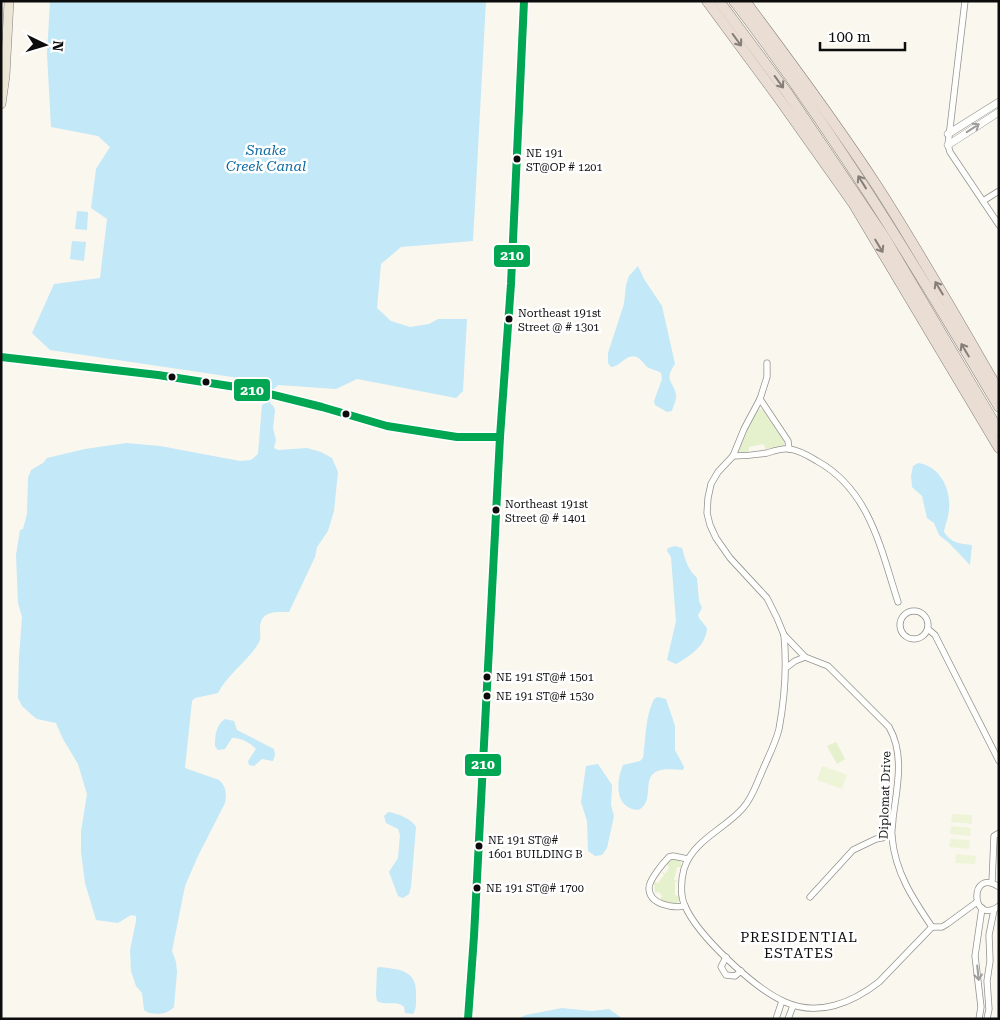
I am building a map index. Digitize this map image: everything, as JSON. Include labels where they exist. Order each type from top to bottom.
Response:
[{"type":"highway","points":[[707,1],[853,203],[999,448]]},
{"type":"highway","points":[[719,1],[788,94],[880,231],[999,431]]},
{"type":"highway","points":[[734,1],[813,108],[855,171],[930,291],[999,407]]},
{"type":"highway","points":[[743,1],[784,55],[876,186],[955,314],[999,391]]},
{"type":"main road","points":[[1,104],[9,1]]},
{"type":"street","points":[[468,1019],[500,437],[511,284],[524,1]]},
{"type":"street","points":[[965,1],[948,145],[950,152],[999,225]]},
{"type":"street","points":[[948,134],[999,102]]},
{"type":"street","points":[[948,145],[999,112]]},
{"type":"street","points":[[983,201],[999,190]]},
{"type":"street","points":[[3,358],[158,375],[262,392],[323,407],[387,426],[457,437],[500,437]]},
{"type":"street","points":[[767,363],[767,377],[760,399],[744,429],[733,456],[718,472],[711,484],[707,512],[710,525],[730,558],[767,598],[778,618],[784,635],[787,667],[778,730],[773,747],[744,808],[696,848],[688,859],[682,879],[682,893],[685,906],[700,929],[726,957],[741,971],[782,1001],[793,1006],[826,1008],[855,998],[879,982],[932,927],[942,927],[977,902]]},
{"type":"street","points":[[760,399],[788,441],[789,449]]},
{"type":"street","points":[[733,456],[750,456],[789,449],[806,454],[825,465],[842,480],[864,507],[873,525],[898,602]]},
{"type":"street","points":[[928,629],[920,638],[912,639],[904,636],[899,623],[901,618],[908,612],[918,611],[926,617],[928,629],[935,635],[999,761]]},
{"type":"street","points":[[784,635],[805,657],[787,667]]},
{"type":"street","name":"Diplomat Drive","points":[[805,657],[828,666],[841,677],[888,727],[895,739],[898,747],[898,770],[892,836],[898,869],[907,889],[932,927]]},
{"type":"street","points":[[992,883],[994,836],[999,833]]},
{"type":"street","points":[[810,897],[853,850],[876,839],[892,836]]},
{"type":"street","points":[[685,906],[674,907],[659,902],[652,895],[649,888],[651,881],[669,858],[673,856],[688,859]]},
{"type":"street","points":[[996,908],[989,910],[982,908],[977,902],[976,895],[983,884],[992,883],[999,887]]},
{"type":"street","points":[[979,1019],[981,1007],[976,949],[982,908]]},
{"type":"street","points":[[987,1019],[989,1009],[987,981],[990,951],[989,935],[996,908]]},
{"type":"street","points":[[976,949],[990,951]]},
{"type":"street","points":[[726,957],[721,967],[726,975],[735,976],[741,971]]},
{"type":"street","points":[[776,1019],[782,1001]]},
{"type":"street","points":[[788,1019],[793,1006]]},
{"type":"green space","points":[[758,409],[764,410],[784,442],[784,446],[766,449],[763,444],[749,447],[749,452],[741,453],[738,451],[749,424]]},
{"type":"green space","points":[[836,742],[845,759],[837,764],[827,746]]},
{"type":"green space","points":[[822,766],[847,775],[842,789],[817,780]]},
{"type":"green space","points":[[952,814],[972,815],[972,824],[951,822]]},
{"type":"green space","points":[[951,826],[971,828],[970,836],[950,834]]},
{"type":"green space","points":[[950,839],[970,840],[969,849],[949,847]]},
{"type":"green space","points":[[956,854],[976,856],[975,864],[955,863]]},
{"type":"green space","points":[[674,858],[680,860],[682,867],[677,867],[674,880],[679,881],[675,882],[675,895],[679,896],[679,901],[672,904],[660,900],[662,896],[659,892],[655,893],[654,882],[658,883],[664,875],[661,871],[665,874],[669,868],[667,864]]},
{"type":"water","name":"Snake Creek Canal","points":[[50,1],[486,1],[473,241],[401,247],[381,264],[377,308],[391,321],[410,327],[429,324],[438,319],[467,319],[463,391],[456,398],[357,379],[336,389],[278,385],[274,389],[270,403],[275,410],[273,428],[276,440],[274,448],[278,450],[307,448],[332,458],[338,472],[334,511],[328,531],[317,547],[315,557],[289,612],[274,612],[266,615],[260,626],[260,641],[249,657],[227,680],[218,693],[195,698],[192,701],[185,768],[219,780],[225,788],[226,800],[185,886],[172,951],[177,972],[174,1007],[167,1012],[159,1014],[144,1010],[142,993],[136,986],[131,971],[130,950],[136,916],[131,915],[118,923],[96,920],[85,883],[81,852],[81,831],[87,794],[78,764],[56,723],[37,719],[22,706],[18,698],[22,617],[18,603],[16,555],[20,530],[23,529],[27,514],[28,478],[31,470],[43,463],[47,458],[85,449],[126,443],[160,446],[240,461],[251,460],[258,454],[262,405],[266,403],[270,387],[266,382],[50,350],[32,333],[54,284],[100,278],[107,219],[91,208],[96,169],[110,147],[98,136],[51,127],[47,54]]},
{"type":"water","points":[[77,211],[88,212],[87,230],[75,229]]},
{"type":"water","points":[[72,241],[86,242],[84,261],[70,259]]},
{"type":"water","points":[[638,266],[644,279],[662,306],[675,364],[670,374],[670,381],[675,390],[676,397],[672,411],[667,412],[655,405],[654,401],[662,379],[661,373],[649,368],[636,356],[629,357],[611,367],[608,363],[608,353],[624,304],[626,285],[629,276]]},
{"type":"water","points":[[918,463],[932,469],[946,486],[949,501],[944,532],[950,539],[956,542],[972,545],[970,565],[939,535],[934,523],[927,518],[922,496],[912,487],[911,476],[913,466]]},
{"type":"water","points":[[675,546],[682,548],[689,568],[697,578],[699,601],[702,608],[698,615],[707,628],[704,640],[696,650],[676,664],[667,660],[676,621],[671,557],[667,551],[668,548]]},
{"type":"water","points":[[658,697],[666,699],[675,726],[675,750],[684,767],[683,770],[663,770],[653,774],[650,777],[644,806],[639,810],[632,809],[622,802],[618,790],[619,777],[623,765],[640,761],[643,758],[649,713],[654,699]]},
{"type":"water","points":[[225,719],[234,721],[237,730],[274,749],[273,761],[262,759],[254,766],[249,765],[248,761],[256,749],[238,738],[232,738],[225,749],[218,750],[215,746],[216,734],[218,727]]},
{"type":"water","points":[[598,764],[612,785],[611,805],[614,816],[607,848],[602,855],[595,856],[588,851],[587,821],[581,802],[586,766]]},
{"type":"water","points":[[388,812],[404,817],[416,827],[411,887],[409,894],[403,898],[398,896],[389,872],[398,858],[400,835],[398,829],[386,823],[384,816]]},
{"type":"water","points":[[377,968],[400,970],[410,975],[416,986],[416,1002],[413,1014],[405,1013],[404,1007],[401,1005],[377,1001]]},
{"type":"water","points":[[562,1008],[592,1011],[609,1009],[623,1019],[517,1019],[526,1015]]},
{"type":"transit line","name":"210","points":[[468,1019],[500,437],[511,284],[524,1]]},
{"type":"transit line","name":"210","points":[[1,357],[158,375],[249,389],[322,407],[387,426],[457,437],[500,437]]},
{"type":"place","name":"NE 191 ST@OP # 1201","points":[[517,159]]},
{"type":"place","name":"Northeast 191st Street @ # 1301","points":[[509,319]]},
{"type":"place","name":"Northeast 191st Street @ # 1401","points":[[496,510]]},
{"type":"place","name":"NE 191 ST@# 1501","points":[[487,677]]},
{"type":"place","name":"NE 191 ST@# 1530","points":[[487,696]]},
{"type":"place","name":"NE 191 ST@# 1601 BUILDING B","points":[[479,846]]},
{"type":"place","name":"NE 191 ST@# 1700","points":[[477,888]]},
{"type":"district","name":"PRESIDENTIAL ESTATES","points":[[799,946]]}]
